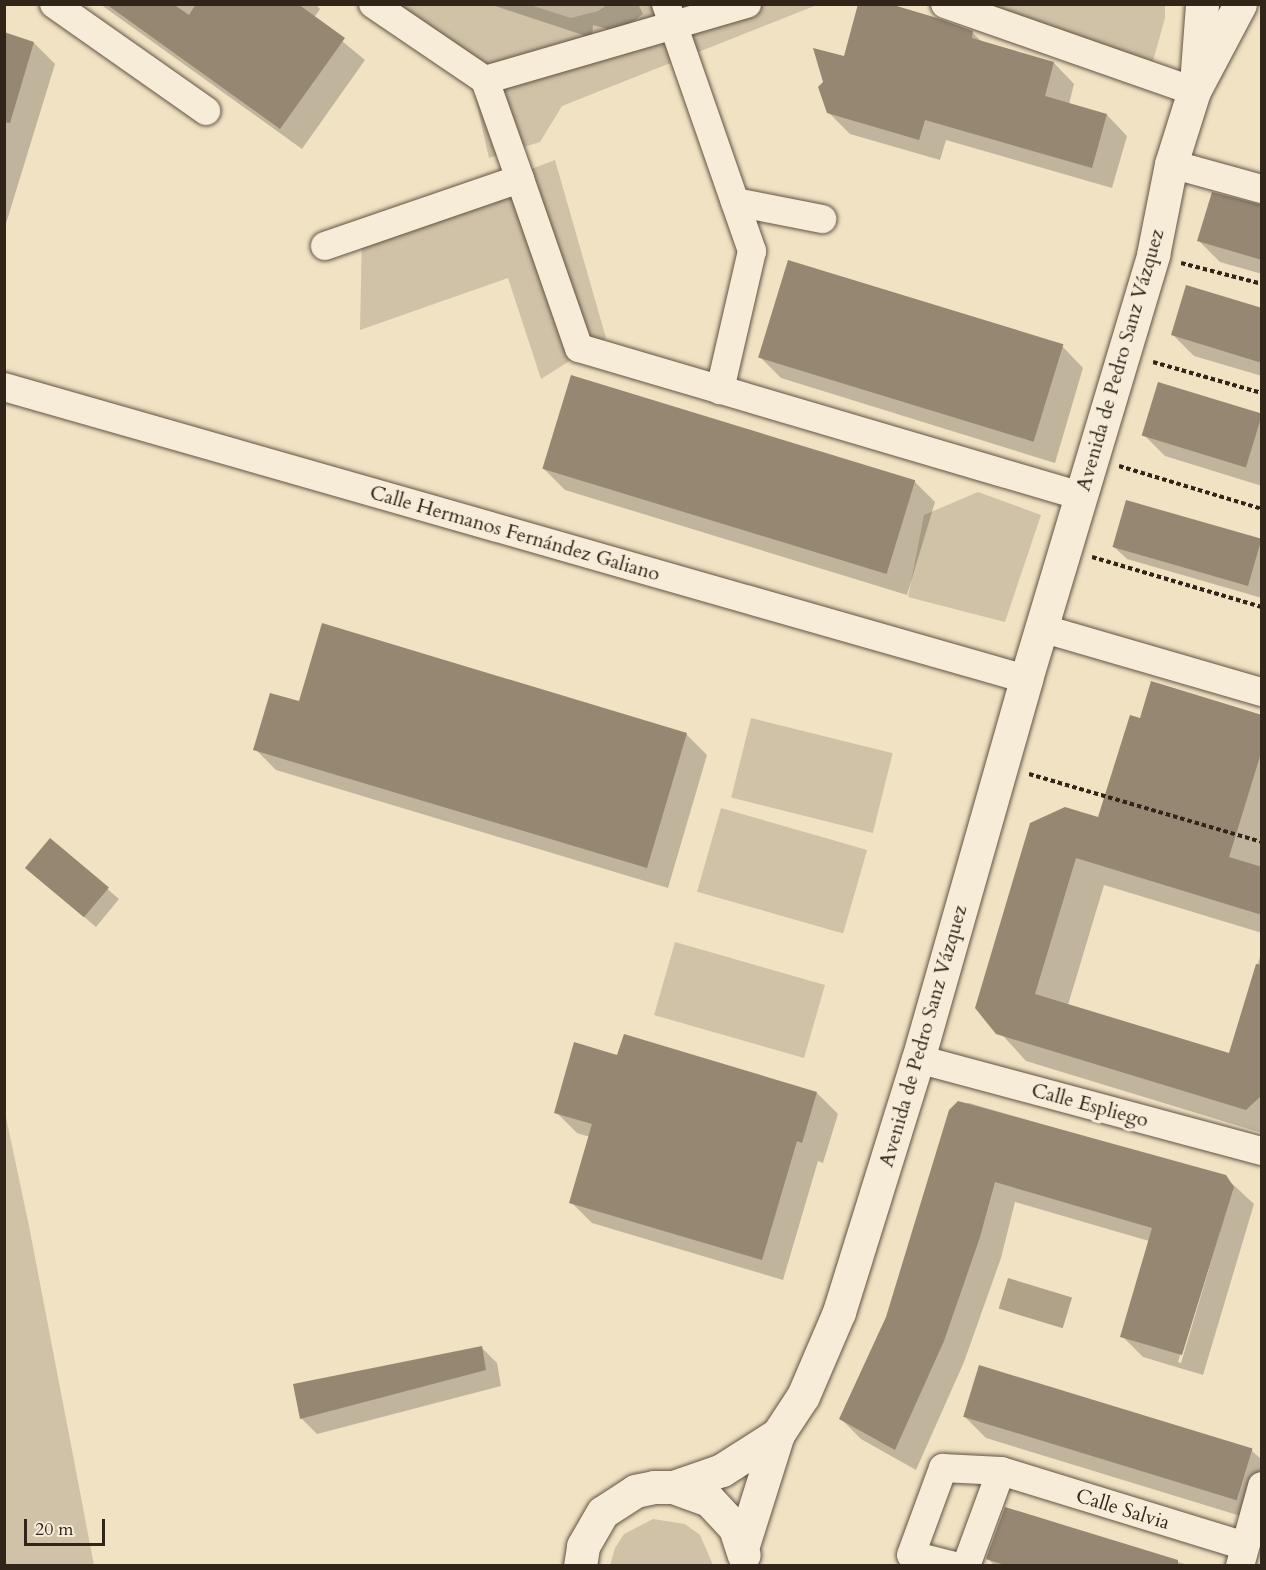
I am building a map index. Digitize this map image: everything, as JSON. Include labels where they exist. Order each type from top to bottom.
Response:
[{"type":"street","points":[[54,4],[206,111]]},
{"type":"street","points":[[373,4],[485,80],[579,348],[1081,496]]},
{"type":"street","points":[[485,80],[669,15],[747,4]]},
{"type":"street","points":[[945,4],[1194,91]]},
{"type":"street","name":"Avenida de Pedro Sanz Vázquez","points":[[1194,91],[1202,4]]},
{"type":"street","name":"Avenida de Pedro Sanz Vázquez","points":[[744,1555],[778,1434],[803,1396],[839,1312],[918,1059],[1026,679],[1153,255],[1172,164],[1194,91],[1240,4]]},
{"type":"street","points":[[669,15],[752,251],[720,390]]},
{"type":"street","points":[[1172,164],[1262,189]]},
{"type":"street","points":[[325,246],[519,179]]},
{"type":"street","points":[[735,202],[822,219]]},
{"type":"street","name":"Calle Hermanos Fernández Galiano","points":[[4,387],[1026,679]]},
{"type":"street","points":[[1041,628],[1262,692]]},
{"type":"street","name":"Calle Espliego","points":[[918,1059],[1262,1151]]},
{"type":"street","name":"Avenida de Pedro Sanz Vázquez","points":[[674,1487],[722,1470],[778,1434]]},
{"type":"street","name":"Calle Salvia","points":[[955,1566],[911,1555],[943,1468],[1001,1471],[1242,1556]]},
{"type":"street","points":[[966,1566],[1001,1471]]},
{"type":"street","points":[[1242,1556],[1262,1486]]},
{"type":"street","points":[[580,1565],[591,1528],[618,1500],[635,1491],[674,1487],[692,1492],[724,1513],[744,1555]]},
{"type":"path","points":[[1153,255],[1262,284]]},
{"type":"path","points":[[1124,354],[1262,393]]},
{"type":"path","points":[[1092,459],[1262,509]]},
{"type":"path","points":[[1065,550],[1262,608]]},
{"type":"path","points":[[1001,766],[1262,842]]},
{"type":"shaded area","points":[[358,5],[530,5],[571,18],[598,11],[607,5],[817,5],[562,106],[540,142],[489,158],[472,83]]},
{"type":"shaded area","points":[[975,5],[1165,5],[1165,18],[1153,61],[1002,18]]},
{"type":"shaded area","points":[[555,160],[606,338],[541,379],[508,278],[360,330],[362,233]]},
{"type":"shaded area","points":[[978,492],[1041,515],[1005,622],[908,597],[924,515]]},
{"type":"shaded area","points":[[751,718],[893,753],[873,833],[731,798]]},
{"type":"shaded area","points":[[721,808],[867,850],[843,934],[697,892]]},
{"type":"shaded area","points":[[675,942],[825,985],[804,1058],[654,1015]]},
{"type":"shaded area","points":[[4,1108],[29,1226],[94,1565],[5,1565]]},
{"type":"shaded area","points":[[1008,1278],[1072,1298],[1063,1328],[999,1309]]},
{"type":"shaded area","points":[[653,1519],[685,1524],[700,1535],[713,1565],[610,1565],[615,1548],[624,1534]]},
{"type":"building","points":[[106,4],[173,4],[189,15],[196,4],[298,4],[345,38],[280,129]]},
{"type":"building","points":[[858,4],[890,4],[973,31],[972,38],[1054,62],[1045,96],[1107,114],[1092,168],[925,120],[919,140],[827,113],[818,87],[823,82],[813,48],[844,56]]},
{"type":"building","points":[[4,32],[34,42],[10,123],[4,122]]},
{"type":"building","points":[[1212,192],[1262,205],[1262,260],[1197,241]]},
{"type":"building","points":[[788,260],[1063,344],[1034,442],[758,358]]},
{"type":"building","points":[[1186,285],[1262,308],[1262,363],[1171,335]]},
{"type":"building","points":[[571,375],[915,480],[887,574],[542,469]]},
{"type":"building","points":[[1158,382],[1262,414],[1246,467],[1142,436]]},
{"type":"building","points":[[1126,500],[1262,539],[1248,586],[1112,547]]},
{"type":"building","points":[[322,623],[687,733],[647,868],[253,750],[270,693],[299,701]]},
{"type":"building","points":[[1151,681],[1262,715],[1262,750],[1229,857],[1262,867],[1262,915],[1076,858],[1035,994],[1229,1053],[1256,964],[1262,965],[1262,1095],[1246,1110],[996,1034],[975,1008],[1030,823],[1065,807],[1098,817],[1130,715],[1140,718]]},
{"type":"building","points":[[50,838],[109,887],[84,917],[25,868]]},
{"type":"building","points":[[624,1034],[817,1092],[802,1143],[797,1141],[762,1260],[569,1203],[592,1124],[554,1113],[574,1042],[617,1055]]},
{"type":"building","points":[[958,1101],[1226,1175],[1234,1187],[1182,1355],[1120,1337],[1152,1228],[995,1182],[980,1237],[944,1341],[895,1450],[839,1419],[886,1317],[949,1110]]},
{"type":"building","points":[[482,1346],[486,1370],[300,1419],[293,1384]]},
{"type":"building","points":[[979,1365],[1253,1449],[1237,1500],[963,1417]]},
{"type":"building","points":[[1005,1507],[1178,1560],[1178,1566],[1008,1566],[986,1559]]}]
